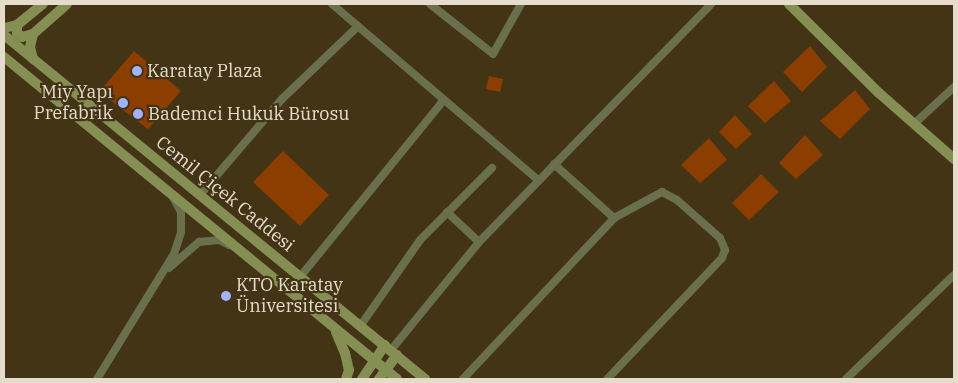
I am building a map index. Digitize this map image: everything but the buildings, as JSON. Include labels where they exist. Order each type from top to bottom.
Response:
[{"type":"street","points":[[4,28],[16,25],[43,4]]},
{"type":"street","points":[[16,25],[17,33],[22,37],[33,34],[67,4]]},
{"type":"street","points":[[332,4],[538,180]]},
{"type":"street","points":[[430,4],[493,54],[522,4]]},
{"type":"street","points":[[362,379],[374,361],[391,350],[479,242],[711,4]]},
{"type":"street","points":[[789,4],[914,124],[954,158]]},
{"type":"street","points":[[200,195],[282,99],[358,26]]},
{"type":"street","points":[[33,34],[30,47],[34,60]]},
{"type":"street","name":"Cemil Çiçek Caddesi","points":[[4,35],[425,379]]},
{"type":"street","name":"Cemil Çiçek Caddesi","points":[[4,57],[398,379]]},
{"type":"street","points":[[914,124],[954,87]]},
{"type":"street","points":[[300,277],[444,100]]},
{"type":"street","points":[[554,164],[614,218]]},
{"type":"street","points":[[361,325],[420,240],[492,168]]},
{"type":"street","points":[[463,379],[614,218],[662,192],[677,200],[720,238],[725,250],[722,258],[612,378]]},
{"type":"street","points":[[97,379],[164,273],[181,232],[181,212],[171,193]]},
{"type":"street","points":[[447,212],[479,242]]},
{"type":"street","points":[[164,273],[199,242],[219,240],[242,251]]},
{"type":"street","points":[[846,379],[954,275]]},
{"type":"street","points":[[335,329],[345,353],[348,370],[346,379]]},
{"type":"street","points":[[379,379],[386,370],[391,350]]},
{"type":"place","name":"Karatay Plaza","points":[[137,71]]},
{"type":"place","name":"Miy Yapı Prefabrik","points":[[123,103]]},
{"type":"place","name":"Bademci Hukuk Bürosu","points":[[138,114]]},
{"type":"place","name":"KTO Karatay Üniversitesi","points":[[226,296]]}]
